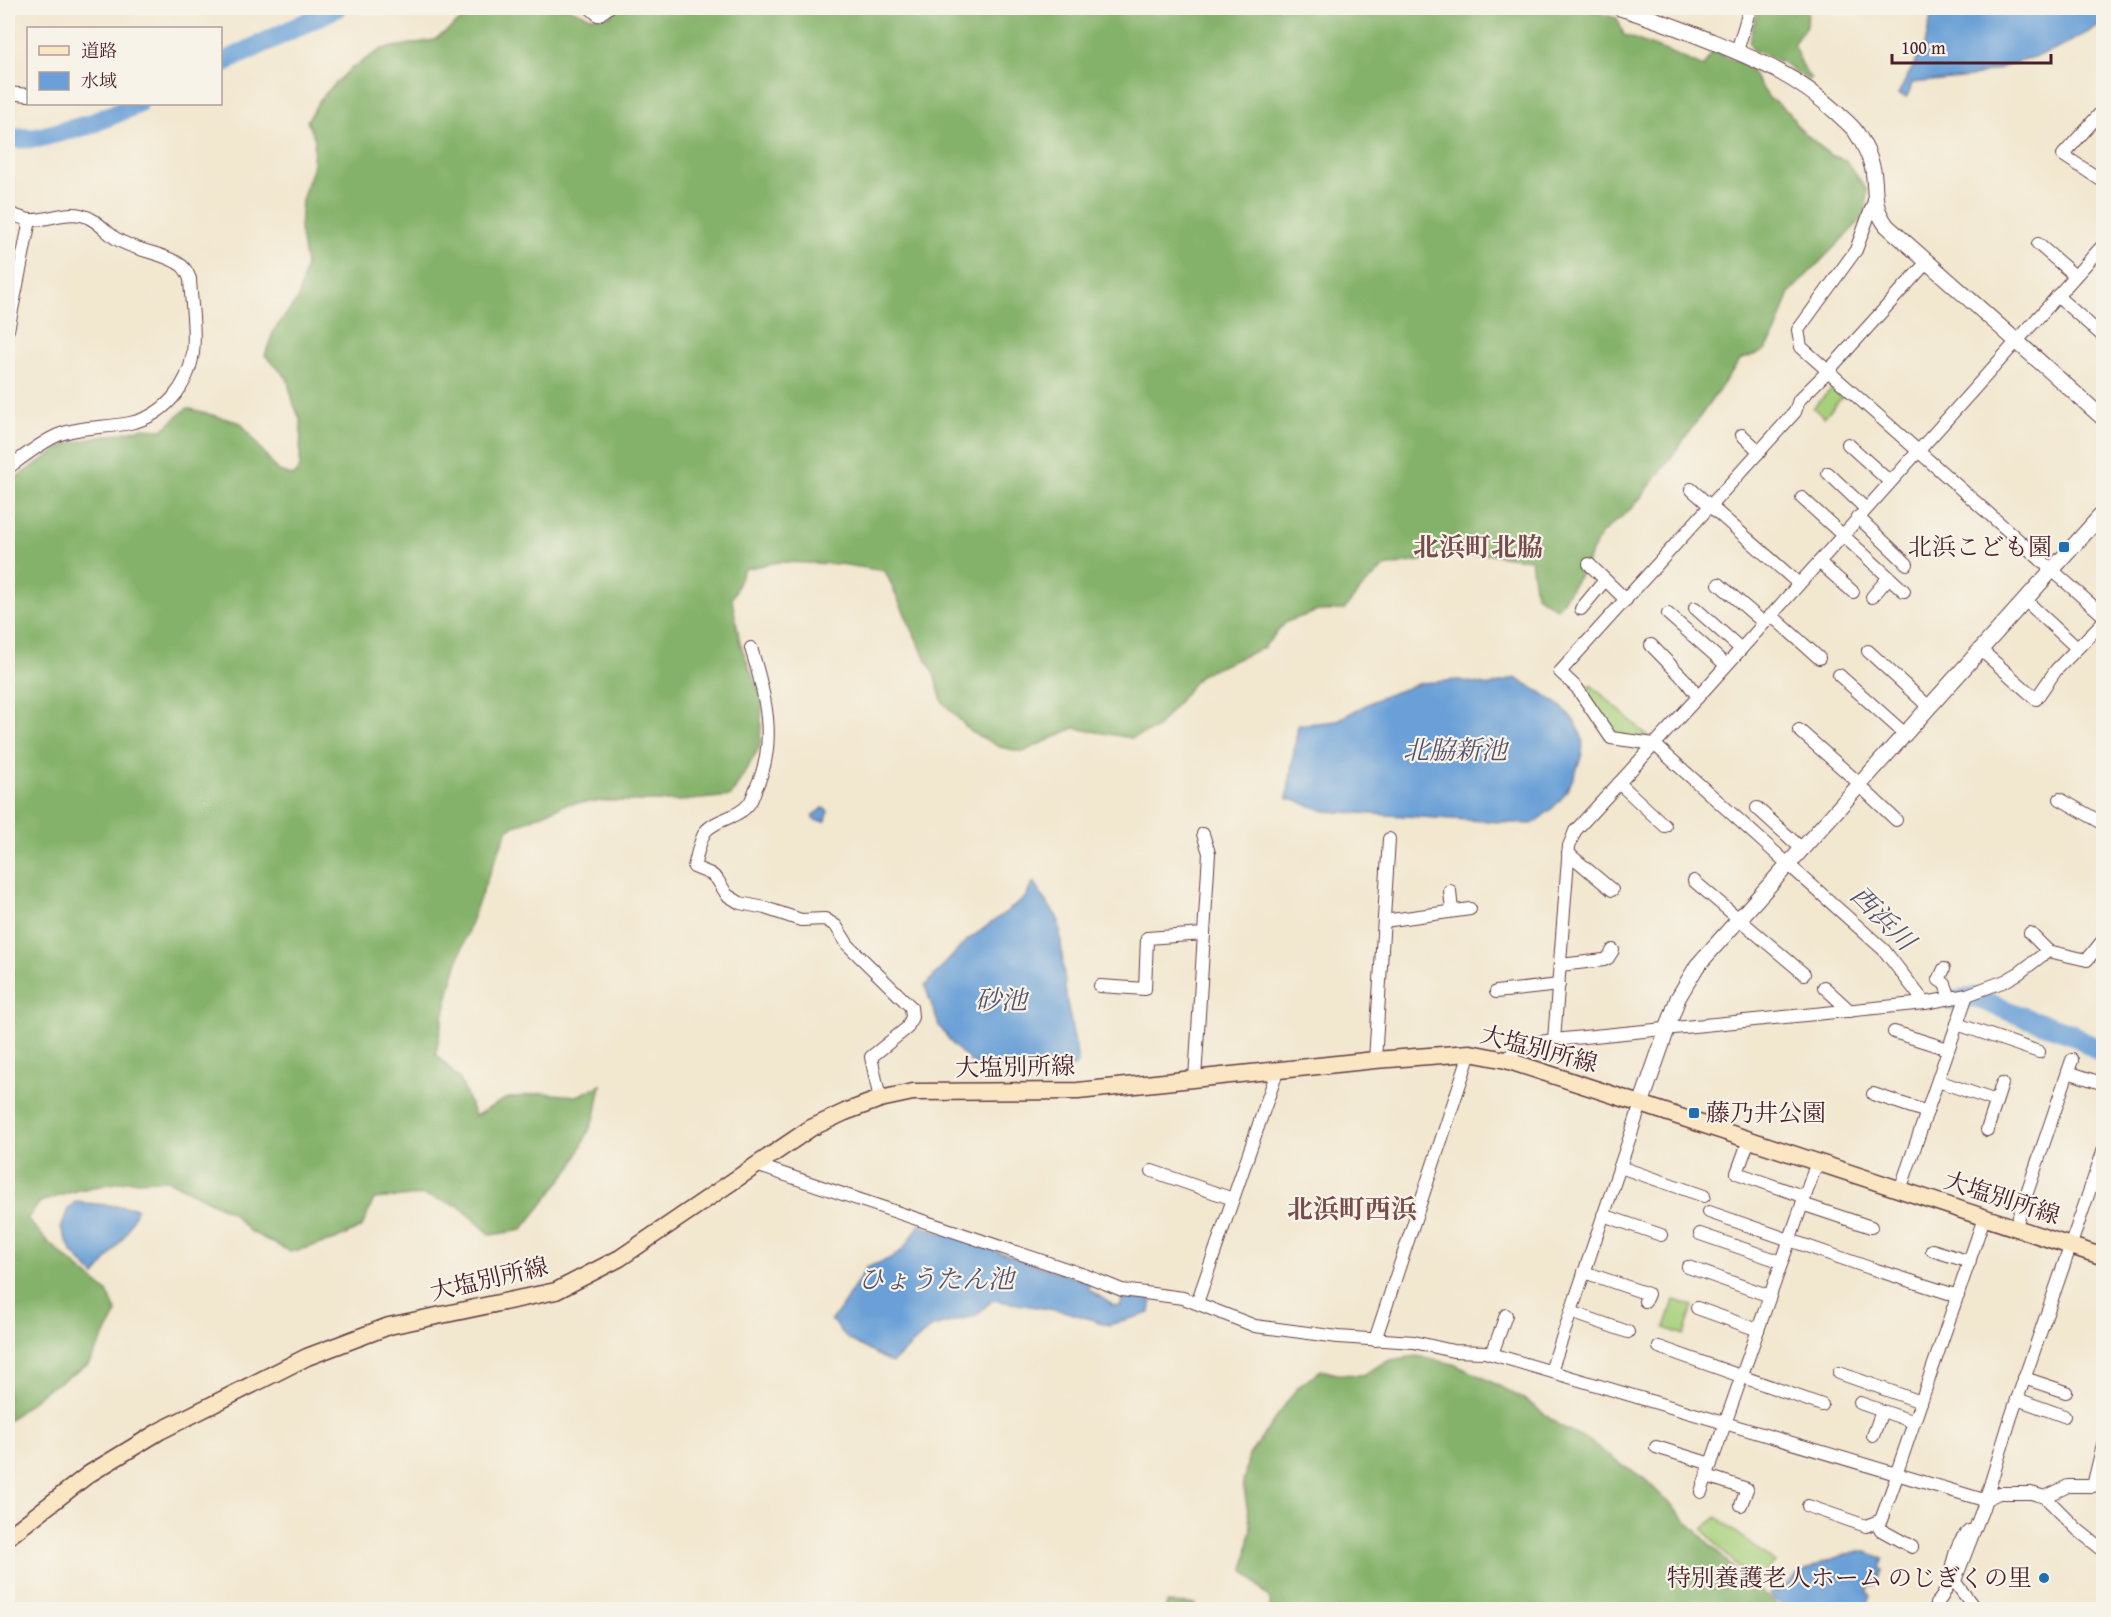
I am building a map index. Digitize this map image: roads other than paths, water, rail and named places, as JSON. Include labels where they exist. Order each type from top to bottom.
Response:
[{"type":"main road","name":"大塩別所線","points":[[8,1537],[89,1474],[150,1437],[307,1357],[389,1326],[556,1291],[620,1258],[811,1128],[845,1112],[913,1092],[1078,1091],[1375,1060],[1470,1053],[1506,1060],[2103,1257]]},
{"type":"street","points":[[590,8],[598,15],[608,8]]},
{"type":"street","points":[[1620,8],[1737,51],[1787,75],[1823,100],[1855,130],[1868,153],[1873,171],[1874,201],[1879,215],[1887,226],[2103,419]]},
{"type":"street","points":[[1737,51],[1750,8]]},
{"type":"street","points":[[8,93],[27,94]]},
{"type":"street","points":[[2103,109],[2063,155],[2103,182]]},
{"type":"street","points":[[1874,201],[1856,250],[1798,330],[1801,347],[2103,616]]},
{"type":"street","points":[[8,213],[30,220],[68,214],[80,215],[89,218],[129,245],[182,265],[187,270],[190,279],[194,351],[190,368],[182,385],[172,400],[157,412],[143,420],[128,424],[58,435],[8,468]]},
{"type":"street","points":[[8,330],[30,220]]},
{"type":"street","points":[[2038,244],[2075,276]]},
{"type":"street","points":[[1554,1040],[1568,853],[1575,831],[1698,698],[2103,244]]},
{"type":"street","points":[[1925,1003],[1884,950],[1654,744],[1611,738],[1577,688],[1560,672],[1760,452],[1795,412],[1799,400],[1927,262]]},
{"type":"street","points":[[2057,297],[2103,340]]},
{"type":"street","points":[[1742,435],[1760,452]]},
{"type":"street","points":[[1848,444],[1890,482]]},
{"type":"street","points":[[1828,473],[1907,564]]},
{"type":"street","points":[[1691,489],[1799,584]]},
{"type":"street","points":[[1802,498],[1904,591]]},
{"type":"street","points":[[1551,1371],[1666,1030],[1678,998],[1691,975],[2103,512]]},
{"type":"street","points":[[1819,562],[1853,592]]},
{"type":"street","points":[[1589,564],[1626,600]]},
{"type":"street","points":[[1872,597],[1889,577]]},
{"type":"street","points":[[1581,609],[1605,580]]},
{"type":"street","points":[[1719,584],[1820,658]]},
{"type":"street","points":[[2025,600],[2077,648]]},
{"type":"street","points":[[1695,608],[1741,649]]},
{"type":"street","points":[[1668,614],[1726,665]]},
{"type":"street","points":[[1981,650],[2036,699],[2056,670],[2103,621]]},
{"type":"street","points":[[1651,645],[1686,681],[1698,698]]},
{"type":"street","points":[[751,648],[765,700],[767,752],[765,766],[748,806],[707,830],[701,840],[694,867],[711,874],[727,895],[740,903],[765,908],[801,920],[825,919],[836,926],[848,945],[911,1007],[912,1017],[907,1028],[871,1057],[880,1100]]},
{"type":"street","points":[[1868,651],[1929,707]]},
{"type":"street","points":[[1839,675],[1905,735]]},
{"type":"street","points":[[1799,730],[1896,820]]},
{"type":"street","points":[[1619,783],[1665,826]]},
{"type":"street","points":[[2060,799],[2103,824]]},
{"type":"street","points":[[1757,808],[1802,849]]},
{"type":"street","points":[[1195,1079],[1209,853],[1203,834]]},
{"type":"street","points":[[1375,1060],[1389,839]]},
{"type":"street","points":[[1568,853],[1612,890]]},
{"type":"street","points":[[1694,881],[1804,974]]},
{"type":"street","points":[[1450,891],[1450,915]]},
{"type":"street","points":[[1384,921],[1450,915],[1470,909]]},
{"type":"street","points":[[2031,933],[2048,951],[2087,960],[2103,939]]},
{"type":"street","points":[[1100,986],[1144,989],[1147,938],[1204,934]]},
{"type":"street","points":[[1560,964],[1604,960],[1613,950]]},
{"type":"street","points":[[1506,1060],[1520,1045],[1554,1040],[1925,1003],[1967,995],[2018,974],[2048,951]]},
{"type":"street","points":[[1944,969],[1939,980],[1945,984],[1950,998]]},
{"type":"street","points":[[1496,992],[1559,985]]},
{"type":"street","points":[[1824,987],[1850,1011]]},
{"type":"street","points":[[1900,1190],[1967,995]]},
{"type":"street","points":[[1957,1024],[2039,1052]]},
{"type":"street","points":[[1894,1032],[1948,1049]]},
{"type":"street","points":[[1375,1340],[1470,1053]]},
{"type":"street","points":[[2015,1228],[2070,1066],[2103,1084]]},
{"type":"street","points":[[1197,1303],[1277,1071]]},
{"type":"street","points":[[1938,1081],[1996,1101]]},
{"type":"street","points":[[1987,1130],[2002,1084]]},
{"type":"street","points":[[1873,1094],[1927,1112]]},
{"type":"street","points":[[1749,1140],[1737,1173],[1803,1200],[1855,1216],[1870,1227]]},
{"type":"street","points":[[1976,1610],[1955,1582],[1977,1524],[2024,1378],[2071,1246],[2098,1181],[2103,1149]]},
{"type":"street","points":[[1701,1492],[1817,1162]]},
{"type":"street","points":[[756,1165],[1087,1276],[1122,1290],[1174,1296],[1255,1326],[1375,1340],[1414,1342],[1453,1351],[1492,1354],[1984,1500],[1999,1493],[2031,1493],[2045,1497],[2103,1551]]},
{"type":"street","points":[[1620,1167],[1704,1196]]},
{"type":"street","points":[[1152,1171],[1233,1199]]},
{"type":"street","points":[[1709,1212],[1958,1296]]},
{"type":"street","points":[[1604,1215],[1661,1235]]},
{"type":"street","points":[[1808,1506],[1866,1526],[1881,1520],[1984,1218]]},
{"type":"street","points":[[1700,1234],[1782,1262]]},
{"type":"street","points":[[1932,1250],[1970,1262]]},
{"type":"street","points":[[1688,1267],[1770,1296]]},
{"type":"street","points":[[1584,1272],[1647,1294],[1645,1301]]},
{"type":"street","points":[[1697,1308],[1758,1330]]},
{"type":"street","points":[[1571,1312],[1628,1332]]},
{"type":"street","points":[[1492,1354],[1506,1315]]},
{"type":"street","points":[[1659,1347],[1822,1405]]},
{"type":"street","points":[[1839,1373],[1921,1402]]},
{"type":"street","points":[[2024,1378],[2066,1392]]},
{"type":"street","points":[[2017,1399],[2064,1416]]},
{"type":"street","points":[[1860,1403],[1914,1422]]},
{"type":"street","points":[[1873,1436],[1882,1411]]},
{"type":"street","points":[[2045,1497],[2068,1486],[2092,1486],[2103,1441]]},
{"type":"street","points":[[1656,1447],[1747,1489],[1741,1505]]},
{"type":"street","points":[[1877,1523],[1881,1530],[1912,1546]]},
{"type":"street","points":[[1936,1604],[1946,1588],[1964,1534],[1977,1524]]},
{"type":"water","points":[[1933,8],[1959,10],[1962,8],[2103,8],[2103,24],[2053,51],[1971,77],[1912,83],[1906,97],[1898,94],[1925,44]]},
{"type":"water","name":"北脇新池","points":[[1515,678],[1561,707],[1578,728],[1582,740],[1581,758],[1564,796],[1532,824],[1326,811],[1287,798],[1298,725],[1336,721],[1379,698],[1421,683],[1459,680],[1490,686]]},
{"type":"water","points":[[823,808],[828,811],[826,821],[813,819],[813,815]]},
{"type":"water","name":"砂池","points":[[1034,882],[1059,922],[1066,996],[1078,1061],[1074,1067],[976,1066],[954,1046],[939,1026],[925,986],[965,942],[1024,899]]},
{"type":"water","points":[[75,1202],[137,1208],[126,1234],[95,1276],[72,1252],[61,1228],[68,1209]]},
{"type":"water","name":"ひょうたん池","points":[[919,1225],[1090,1283],[1088,1289],[1114,1306],[1121,1306],[1122,1295],[1152,1299],[1150,1313],[1109,1325],[1067,1312],[993,1300],[976,1315],[930,1328],[892,1363],[848,1339],[831,1320],[867,1267],[885,1261],[898,1253],[909,1242]]},
{"type":"water","points":[[1855,1552],[1866,1552],[1884,1558],[1880,1568],[1883,1570],[1875,1586],[1869,1585],[1867,1592],[1871,1596],[1865,1609],[1814,1611],[1788,1607],[1769,1595],[1773,1590],[1777,1592],[1794,1578],[1813,1567]]},
{"type":"waterway","points":[[222,63],[336,8]]},
{"type":"waterway","points":[[8,139],[37,138],[88,125],[136,105]]},
{"type":"waterway","name":"西浜川","points":[[1952,1001],[1974,997],[2071,1033],[2104,1054]]},
{"type":"place","name":"北浜こども園","points":[[2064,547]]},
{"type":"place","name":"藤乃井公園","points":[[1694,1113]]},
{"type":"place","name":"特別養護老人ホーム のじぎくの里","points":[[2044,1578]]},
{"type":"district","name":"北浜町北脇","points":[[1478,547]]},
{"type":"district","name":"北浜町西浜","points":[[1352,1209]]}]
